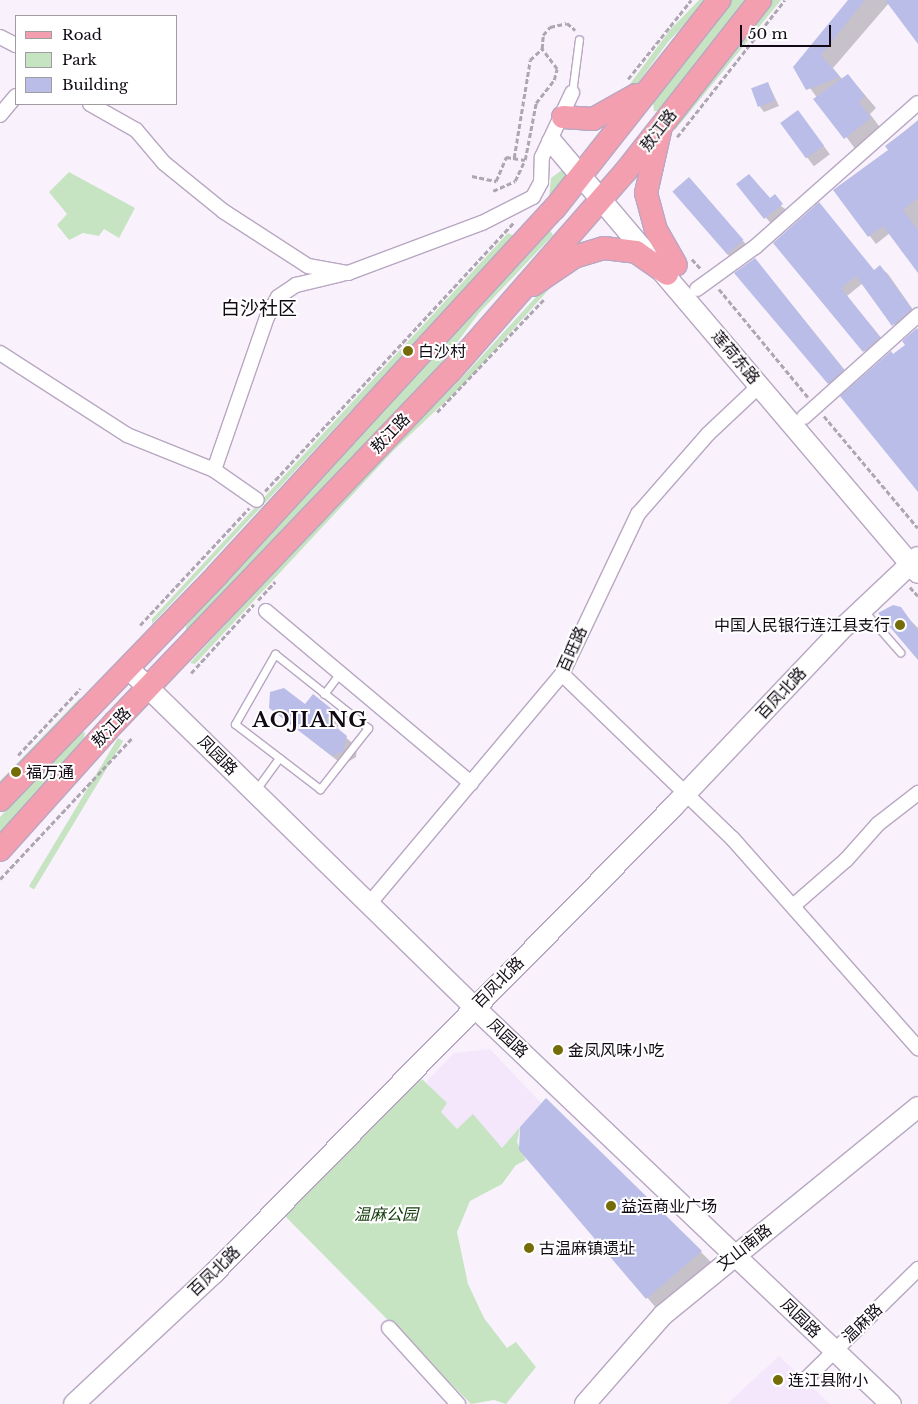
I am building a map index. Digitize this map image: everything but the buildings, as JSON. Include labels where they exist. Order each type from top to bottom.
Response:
[{"type":"main road","name":"敖江路","points":[[0,800],[169,627],[586,171],[637,106],[656,78],[719,0]]},
{"type":"main road","name":"敖江路","points":[[0,850],[102,736],[190,647],[518,295],[606,193],[668,133],[760,0]]},
{"type":"main road","points":[[558,130],[611,113],[656,78]]},
{"type":"main road","points":[[637,106],[668,133],[646,193],[656,230],[676,264]]},
{"type":"main road","points":[[518,295],[574,257],[604,248],[636,252],[676,264]]},
{"type":"main road","points":[[169,627],[190,647]]},
{"type":"main road","points":[[81,716],[102,736]]},
{"type":"street","points":[[0,37],[15,44]]},
{"type":"street","points":[[214,470],[267,317],[278,297],[296,285],[348,273],[482,223],[533,197],[541,182],[542,157],[558,130],[572,93]]},
{"type":"street","points":[[0,115],[15,97]]},
{"type":"street","points":[[704,284],[756,247],[918,103]]},
{"type":"street","points":[[92,105],[136,130],[164,163],[223,211],[308,266],[348,273]]},
{"type":"street","name":"莲荷东路","points":[[558,130],[586,171],[676,264],[760,385],[913,564]]},
{"type":"street","name":"莲荷东路","points":[[676,264],[704,284],[810,411],[913,564]]},
{"type":"street","points":[[810,411],[918,315]]},
{"type":"street","points":[[0,353],[127,435],[214,470],[257,500]]},
{"type":"street","name":"百旺路","points":[[369,904],[562,674],[638,514],[708,434],[760,385]]},
{"type":"street","name":"百凤北路","points":[[74,1404],[212,1274],[473,1006],[688,792],[862,609],[913,564]]},
{"type":"street","points":[[266,610],[471,783]]},
{"type":"street","name":"凤园路","points":[[128,668],[473,1006],[891,1404]]},
{"type":"street","points":[[562,674],[688,792],[793,906],[918,1048]]},
{"type":"street","points":[[793,906],[846,860],[878,824],[918,793]]},
{"type":"street","name":"文山南路","points":[[585,1404],[641,1336],[735,1255],[918,1107]]},
{"type":"street","name":"温麻路","points":[[807,1378],[918,1269]]},
{"type":"street","points":[[388,1328],[458,1404]]},
{"type":"lane","points":[[572,93],[579,39]]},
{"type":"lane","points":[[862,609],[900,652]]},
{"type":"lane","points":[[275,654],[368,728],[320,789],[279,758],[236,724],[275,654]]},
{"type":"lane","points":[[324,694],[340,673]]},
{"type":"lane","points":[[254,791],[279,758]]},
{"type":"path","points":[[622,88],[691,0]]},
{"type":"path","points":[[668,133],[784,0]]},
{"type":"path","points":[[493,191],[515,181],[525,160],[536,104],[557,69],[542,49],[543,35],[558,22],[567,23],[579,39]]},
{"type":"path","points":[[514,158],[530,60],[542,49]]},
{"type":"path","points":[[472,176],[496,181],[506,157],[525,160]]},
{"type":"path","points":[[140,626],[518,217]]},
{"type":"path","points":[[676,264],[704,284],[810,411],[918,528]]},
{"type":"path","points":[[432,417],[552,291]]},
{"type":"path","points":[[913,564],[918,596]]},
{"type":"path","points":[[191,673],[278,579]]},
{"type":"path","points":[[13,760],[80,688]]},
{"type":"path","points":[[0,879],[132,738]]},
{"type":"shaded area","points":[[490,1049],[541,1103],[502,1148],[457,1129],[441,1112],[427,1081],[454,1053]]},
{"type":"shaded area","name":"连江县附小","points":[[779,1356],[830,1404],[727,1404]]},
{"type":"green space","points":[[699,0],[708,0],[668,42],[629,95],[624,92],[670,30]]},
{"type":"green space","points":[[731,0],[749,0],[660,111],[654,111],[653,101]]},
{"type":"green space","points":[[771,0],[781,0],[675,130],[672,125]]},
{"type":"green space","points":[[566,167],[568,176],[549,198],[551,178]]},
{"type":"green space","points":[[69,172],[135,208],[119,238],[104,229],[99,236],[83,233],[69,240],[57,225],[67,214],[49,192]]},
{"type":"green space","points":[[549,229],[553,235],[479,313],[444,360],[186,633],[186,626],[258,541]]},
{"type":"green space","points":[[508,233],[514,236],[152,624],[152,619]]},
{"type":"green space","points":[[557,274],[560,277],[464,384],[394,450],[195,664],[190,663],[392,442],[459,381]]},
{"type":"green space","points":[[80,698],[82,700],[0,789],[0,781]]},
{"type":"green space","points":[[85,732],[84,738],[0,836],[0,817],[79,733]]},
{"type":"green space","points":[[118,738],[123,741],[34,889],[29,886]]},
{"type":"green space","name":"温麻公园","points":[[422,1079],[447,1103],[441,1112],[457,1129],[473,1114],[502,1148],[520,1127],[517,1142],[526,1160],[516,1165],[502,1184],[470,1201],[457,1232],[468,1284],[484,1318],[507,1348],[516,1342],[536,1367],[506,1404],[494,1400],[471,1404],[281,1212]]},
{"type":"place","name":"白沙村","points":[[408,351]]},
{"type":"place","name":"中国人民银行连江县支行","points":[[900,625]]},
{"type":"place","name":"福万通","points":[[16,772]]},
{"type":"place","name":"金凤风味小吃","points":[[558,1050]]},
{"type":"place","name":"益运商业广场","points":[[611,1206]]},
{"type":"place","name":"古温麻镇遗址","points":[[529,1248]]},
{"type":"place","name":"连江县附小","points":[[778,1380]]},
{"type":"district","name":"白沙社区","points":[[259,309]]},
{"type":"district","name":"AOJIANG","points":[[310,720]]}]
